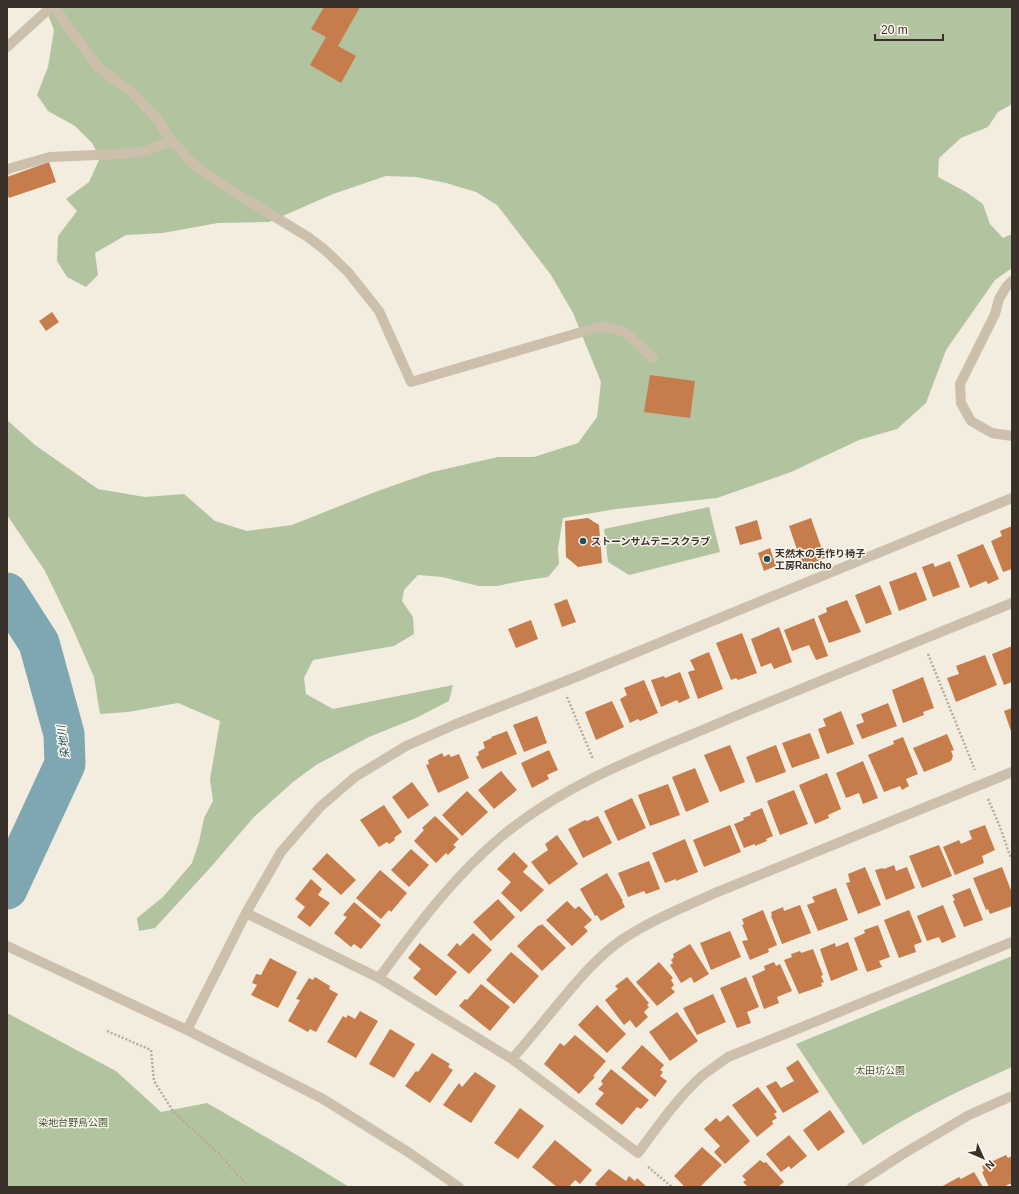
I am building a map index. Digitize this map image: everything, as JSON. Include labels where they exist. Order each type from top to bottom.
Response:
[{"type":"street","points":[[7,47],[51,7]]},
{"type":"street","points":[[55,7],[99,68],[134,94],[157,118],[173,142],[192,163],[221,184],[308,237],[325,250],[348,272],[379,311],[411,382],[602,326],[625,332],[653,358]]},
{"type":"street","points":[[7,170],[50,157],[120,154],[145,151],[173,142]]},
{"type":"street","points":[[1012,281],[1006,287],[995,314],[960,384],[961,403],[971,421],[992,433],[1012,436]]},
{"type":"street","points":[[187,1030],[246,913],[281,852],[320,808],[355,777],[406,746],[456,724],[576,677],[1012,498]]},
{"type":"street","points":[[379,978],[438,901],[479,858],[502,836],[527,817],[577,786],[622,763],[1012,603]]},
{"type":"street","points":[[512,1059],[597,960],[622,940],[646,925],[675,910],[715,893],[1012,772]]},
{"type":"street","points":[[246,913],[379,978],[512,1059],[638,1153],[678,1101],[703,1075],[728,1057],[1012,942]]},
{"type":"street","points":[[7,946],[187,1030],[323,1099],[408,1152],[459,1187]]},
{"type":"street","points":[[852,1187],[902,1154],[969,1114],[1012,1096]]},
{"type":"path","points":[[927,651],[977,776]]},
{"type":"path","points":[[567,697],[591,754]]},
{"type":"path","points":[[985,793],[1012,859]]},
{"type":"path","points":[[107,1032],[151,1050],[154,1081],[173,1111],[218,1153],[249,1187]]},
{"type":"path","points":[[647,1166],[672,1187]]},
{"type":"green space","points":[[45,7],[1012,7],[1012,104],[998,112],[988,127],[961,138],[939,158],[938,177],[966,192],[983,204],[990,224],[1003,238],[1012,234],[1012,268],[995,280],[946,350],[926,403],[897,429],[859,440],[791,472],[717,498],[616,509],[563,518],[558,548],[559,564],[548,577],[497,586],[479,586],[442,577],[418,575],[404,590],[402,601],[413,617],[414,634],[394,646],[313,660],[304,678],[306,694],[333,709],[453,685],[449,701],[416,718],[369,737],[316,765],[293,782],[254,817],[155,928],[139,931],[137,918],[163,897],[192,863],[199,842],[204,818],[213,801],[210,779],[220,721],[178,703],[128,712],[100,714],[94,677],[72,627],[45,571],[7,515],[7,420],[35,445],[98,489],[145,497],[184,494],[215,521],[247,531],[292,525],[375,492],[432,472],[498,457],[534,457],[578,443],[597,417],[601,382],[573,313],[551,275],[497,205],[476,192],[446,183],[416,177],[386,176],[333,194],[269,222],[218,223],[163,233],[126,235],[95,253],[98,275],[86,287],[67,277],[57,261],[58,236],[77,211],[66,199],[89,182],[100,158],[92,143],[75,126],[48,111],[37,95],[48,67],[54,30]]},
{"type":"green space","points":[[709,507],[720,552],[629,575],[608,562],[604,529]]},
{"type":"green space","name":"太田坊公園","points":[[1012,956],[1012,1067],[936,1103],[863,1145],[796,1044]]},
{"type":"green space","name":"染地台野鳥公園","points":[[7,1013],[116,1071],[161,1112],[207,1103],[349,1187],[7,1187]]},
{"type":"building","points":[[324,7],[360,7],[338,46],[356,56],[341,83],[310,65],[326,37],[311,29]]},
{"type":"building","points":[[49,162],[56,182],[9,198],[7,194],[7,177]]},
{"type":"building","points":[[52,312],[59,322],[46,331],[39,321]]},
{"type":"building","points":[[650,375],[695,381],[690,418],[644,412]]},
{"type":"building","name":"ストーンサムテニスクラブ","points":[[588,518],[599,525],[602,563],[578,567],[566,557],[565,521]]},
{"type":"building","points":[[811,518],[825,558],[803,567],[789,526]]},
{"type":"building","points":[[757,520],[762,539],[740,545],[735,527]]},
{"type":"building","points":[[1012,526],[1012,569],[1003,572],[991,541],[1002,536],[1000,531]]},
{"type":"building","points":[[983,544],[999,579],[988,584],[986,581],[970,588],[957,555]]},
{"type":"building","name":"天然木の手作り椅子 工房Rancho","points":[[770,548],[776,566],[764,571],[758,553]]},
{"type":"building","points":[[950,561],[960,587],[933,597],[922,567],[933,563],[935,567]]},
{"type":"building","points":[[916,572],[927,600],[899,611],[889,582]]},
{"type":"building","points":[[880,585],[892,614],[866,624],[855,595]]},
{"type":"building","points":[[567,599],[576,622],[562,627],[554,604]]},
{"type":"building","points":[[847,600],[861,632],[829,643],[818,616],[827,612],[826,608]]},
{"type":"building","points":[[814,618],[828,656],[816,660],[809,645],[792,651],[784,630]]},
{"type":"building","points":[[531,620],[538,639],[516,648],[508,629]]},
{"type":"building","points":[[779,627],[792,662],[774,669],[771,663],[761,667],[751,639]]},
{"type":"building","points":[[742,633],[757,673],[738,680],[736,678],[731,680],[716,643]]},
{"type":"building","points":[[1012,646],[1012,682],[1004,685],[992,654]]},
{"type":"building","points":[[709,652],[723,689],[698,699],[688,672],[695,670],[690,660]]},
{"type":"building","points":[[985,655],[997,685],[956,702],[947,678],[959,674],[956,666]]},
{"type":"building","points":[[680,672],[690,698],[679,703],[677,700],[661,707],[651,680],[664,676],[665,678]]},
{"type":"building","points":[[923,677],[934,708],[923,712],[924,715],[903,723],[892,690]]},
{"type":"building","points":[[644,680],[658,713],[640,721],[638,719],[630,723],[620,699],[627,695],[624,688]]},
{"type":"building","points":[[612,701],[624,727],[596,740],[585,712]]},
{"type":"building","points":[[888,703],[897,726],[862,739],[856,725],[864,722],[861,714]]},
{"type":"building","points":[[1012,708],[1012,734],[1004,711]]},
{"type":"building","points":[[841,711],[854,744],[827,754],[818,729],[826,726],[823,719]]},
{"type":"building","points":[[537,716],[547,743],[524,752],[513,725]]},
{"type":"building","points":[[507,731],[517,754],[482,769],[476,757],[479,755],[478,752],[485,748],[483,742],[492,738],[491,737]]},
{"type":"building","points":[[810,733],[820,758],[792,768],[782,743]]},
{"type":"building","points":[[947,734],[954,750],[951,751],[953,756],[951,761],[924,772],[913,748]]},
{"type":"building","points":[[903,737],[918,774],[906,779],[909,786],[902,790],[900,786],[884,792],[868,755],[894,744],[893,741]]},
{"type":"building","points":[[730,745],[745,782],[720,792],[704,755]]},
{"type":"building","points":[[776,745],[786,772],[756,783],[746,757]]},
{"type":"building","points":[[549,750],[558,770],[547,775],[549,779],[532,788],[521,763]]},
{"type":"building","points":[[442,753],[444,757],[449,754],[451,757],[459,754],[469,778],[438,793],[426,765],[429,764],[428,760]]},
{"type":"building","points":[[863,761],[878,798],[863,804],[859,793],[846,798],[836,773]]},
{"type":"building","points":[[695,768],[709,802],[686,812],[672,777]]},
{"type":"building","points":[[501,771],[517,790],[494,809],[478,790]]},
{"type":"building","points":[[827,773],[841,809],[828,815],[829,818],[815,824],[799,785]]},
{"type":"building","points":[[412,782],[429,805],[408,819],[392,797]]},
{"type":"building","points":[[668,784],[680,815],[650,826],[638,795]]},
{"type":"building","points":[[794,790],[808,824],[780,835],[767,801]]},
{"type":"building","points":[[467,791],[488,812],[462,836],[442,815]]},
{"type":"building","points":[[632,798],[646,828],[618,841],[604,811]]},
{"type":"building","points":[[384,805],[402,832],[389,844],[387,842],[379,847],[360,820]]},
{"type":"building","points":[[762,808],[773,836],[766,839],[767,841],[755,846],[755,844],[744,848],[734,824],[744,820],[743,818],[751,815],[750,813]]},
{"type":"building","points":[[435,816],[459,839],[453,845],[456,847],[448,855],[446,853],[436,863],[414,841],[424,830],[422,828]]},
{"type":"building","points":[[598,816],[612,843],[583,858],[568,829],[585,820],[587,821]]},
{"type":"building","points":[[730,825],[741,852],[704,867],[693,840]]},
{"type":"building","points":[[985,825],[995,850],[982,856],[984,863],[955,875],[943,847],[959,840],[961,844],[972,839],[969,831]]},
{"type":"building","points":[[557,835],[578,864],[549,885],[531,862],[548,850],[545,844]]},
{"type":"building","points":[[685,839],[698,872],[676,881],[676,879],[665,883],[652,853]]},
{"type":"building","points":[[939,845],[952,876],[922,888],[909,856]]},
{"type":"building","points":[[411,849],[429,865],[409,887],[391,870]]},
{"type":"building","points":[[514,852],[528,866],[523,872],[544,890],[521,912],[501,893],[511,882],[497,869]]},
{"type":"building","points":[[327,853],[356,880],[341,895],[312,869]]},
{"type":"building","points":[[649,861],[660,889],[646,894],[644,891],[628,897],[618,873]]},
{"type":"building","points":[[894,865],[896,871],[907,867],[915,888],[886,900],[875,870],[884,869]]},
{"type":"building","points":[[865,867],[881,905],[858,914],[846,883],[850,882],[848,874]]},
{"type":"building","points":[[1002,867],[1012,893],[1012,906],[990,914],[988,909],[986,910],[973,878]]},
{"type":"building","points":[[380,870],[407,893],[391,912],[389,910],[381,919],[356,898]]},
{"type":"building","points":[[607,873],[625,907],[601,921],[597,915],[595,916],[580,889]]},
{"type":"building","points":[[311,879],[322,889],[318,895],[330,903],[310,927],[297,917],[305,907],[295,899]]},
{"type":"building","points":[[836,888],[848,920],[818,931],[807,905],[815,902],[812,897]]},
{"type":"building","points":[[970,888],[983,920],[964,927],[952,895]]},
{"type":"building","points":[[498,899],[515,917],[491,941],[473,922]]},
{"type":"building","points":[[567,901],[575,909],[579,906],[592,920],[584,927],[588,931],[572,946],[546,920]]},
{"type":"building","points":[[354,902],[381,925],[361,949],[354,944],[351,947],[334,933],[347,917],[343,915]]},
{"type":"building","points":[[800,905],[811,933],[782,944],[771,916],[771,912],[783,907],[784,911]]},
{"type":"building","points":[[943,905],[956,937],[942,943],[939,937],[927,941],[917,916]]},
{"type":"building","points":[[763,910],[777,945],[768,949],[769,952],[750,960],[742,941],[748,940],[742,925],[744,924],[742,919]]},
{"type":"building","points":[[909,910],[922,942],[914,945],[916,952],[899,958],[884,920]]},
{"type":"building","points":[[542,924],[566,948],[542,971],[517,946],[539,925],[540,926]]},
{"type":"building","points":[[878,925],[890,957],[879,961],[882,967],[867,972],[854,938],[865,933],[864,930]]},
{"type":"building","points":[[730,931],[741,957],[711,970],[700,943]]},
{"type":"building","points":[[473,933],[492,950],[469,974],[447,955],[457,943],[460,946]]},
{"type":"building","points":[[848,942],[858,970],[831,981],[820,949],[835,943],[836,947]]},
{"type":"building","points":[[420,943],[457,972],[436,996],[413,978],[421,969],[408,958]]},
{"type":"building","points":[[690,944],[709,974],[694,983],[691,977],[681,983],[670,965],[673,963],[671,960],[674,957],[673,954]]},
{"type":"building","points":[[813,949],[823,975],[821,976],[824,982],[821,983],[822,986],[799,994],[784,960],[792,957],[791,954],[800,951],[801,953]]},
{"type":"building","points":[[511,952],[539,976],[514,1004],[486,980]]},
{"type":"building","points":[[270,958],[297,972],[278,1008],[251,995],[257,985],[252,983],[256,974],[261,975]]},
{"type":"building","points":[[659,962],[673,978],[671,980],[674,985],[671,988],[675,992],[657,1006],[636,982]]},
{"type":"building","points":[[774,962],[776,966],[780,964],[792,991],[777,997],[779,1003],[764,1009],[752,976],[765,970],[764,966]]},
{"type":"building","points":[[315,977],[330,986],[329,989],[338,994],[316,1032],[310,1029],[308,1032],[288,1021],[300,1000],[296,999],[309,978],[313,980]]},
{"type":"building","points":[[627,977],[649,1003],[647,1005],[649,1007],[644,1012],[648,1017],[636,1028],[630,1020],[624,1025],[605,1000],[618,989],[615,986]]},
{"type":"building","points":[[746,977],[759,1007],[747,1012],[751,1023],[737,1028],[720,988]]},
{"type":"building","points":[[481,984],[510,1007],[490,1031],[459,1006],[465,999],[467,1000]]},
{"type":"building","points":[[713,994],[726,1022],[697,1035],[683,1008]]},
{"type":"building","points":[[597,1005],[626,1034],[607,1053],[578,1025]]},
{"type":"building","points":[[360,1011],[378,1021],[356,1058],[327,1042],[343,1016],[346,1018],[348,1015],[355,1019]]},
{"type":"building","points":[[677,1012],[698,1041],[670,1061],[649,1032]]},
{"type":"building","points":[[390,1029],[415,1044],[394,1078],[369,1064]]},
{"type":"building","points":[[575,1035],[606,1061],[593,1076],[595,1077],[579,1094],[544,1064],[560,1043],[564,1046]]},
{"type":"building","points":[[642,1045],[664,1065],[660,1070],[663,1072],[660,1076],[667,1081],[655,1097],[621,1068]]},
{"type":"building","points":[[432,1053],[450,1064],[448,1067],[453,1070],[430,1103],[405,1086]]},
{"type":"building","points":[[798,1060],[819,1092],[783,1113],[766,1086],[776,1081],[781,1088],[794,1081],[786,1068]]},
{"type":"building","points":[[611,1069],[649,1100],[641,1109],[637,1107],[622,1125],[595,1104],[604,1093],[598,1089],[603,1084],[601,1081]]},
{"type":"building","points":[[475,1072],[496,1086],[471,1123],[443,1105],[459,1083],[462,1087]]},
{"type":"building","points":[[758,1087],[777,1112],[774,1114],[777,1118],[772,1121],[773,1124],[757,1137],[732,1105]]},
{"type":"building","points":[[520,1108],[544,1126],[518,1159],[494,1143]]},
{"type":"building","points":[[830,1110],[845,1132],[818,1151],[803,1130]]},
{"type":"building","points":[[728,1115],[750,1141],[725,1164],[714,1152],[720,1146],[704,1129],[716,1118],[720,1122]]},
{"type":"building","points":[[789,1135],[807,1156],[791,1169],[789,1166],[781,1172],[766,1154]]},
{"type":"building","points":[[555,1140],[592,1170],[580,1184],[575,1180],[569,1187],[557,1187],[532,1167]]},
{"type":"building","points":[[702,1147],[722,1165],[700,1187],[685,1187],[674,1176]]},
{"type":"building","points":[[1006,1155],[1008,1158],[1012,1156],[1012,1183],[1003,1187],[989,1187],[982,1172],[984,1171],[982,1166]]},
{"type":"building","points":[[760,1160],[764,1163],[766,1162],[784,1182],[778,1187],[748,1187],[743,1182],[746,1180],[742,1176]]},
{"type":"building","points":[[609,1169],[626,1181],[629,1176],[635,1181],[637,1178],[647,1187],[598,1187],[595,1184]]},
{"type":"building","points":[[974,1172],[983,1187],[941,1187],[959,1177],[961,1179]]},
{"type":"waterway","name":"染地川","points":[[7,593],[39,643],[64,734],[65,764],[7,889]]},
{"type":"place","name":"ストーンサムテニスクラブ","points":[[583,541]]},
{"type":"place","name":"天然木の手作り椅子 工房Rancho","points":[[767,559]]}]
